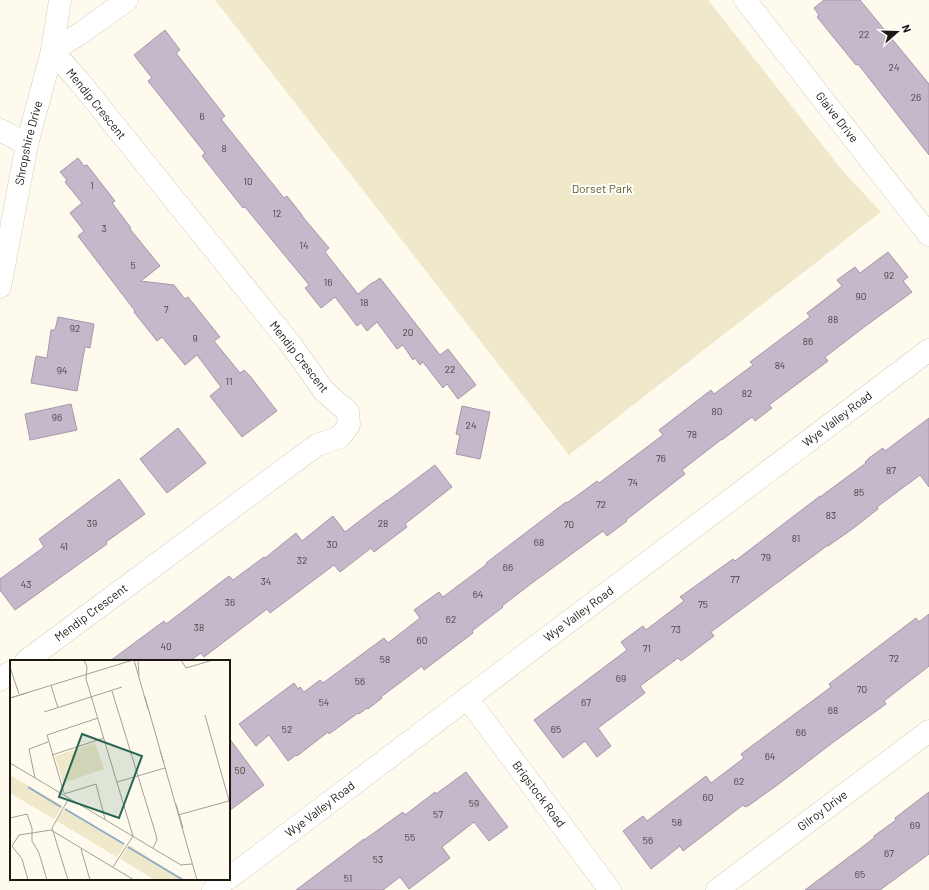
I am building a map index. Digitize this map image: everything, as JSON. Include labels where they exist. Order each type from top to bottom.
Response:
[{"type":"street","name":"Shropshire Drive","points":[[0,287],[27,144],[52,51],[60,0]]},
{"type":"street","points":[[52,51],[127,0]]},
{"type":"street","name":"Glaive Drive","points":[[746,0],[929,235]]},
{"type":"street","name":"Mendip Crescent","points":[[27,660],[317,445],[340,437],[349,425],[348,412],[324,391],[287,340],[79,81],[52,51]]},
{"type":"street","points":[[0,130],[27,144]]},
{"type":"street","name":"Wye Valley Road","points":[[230,876],[929,350]]},
{"type":"street","points":[[0,680],[10,673]]},
{"type":"street","name":"Brigstock Road","points":[[468,698],[610,890]]},
{"type":"street","name":"Gilroy Drive","points":[[717,890],[929,732]]},
{"type":"street","name":"Wye Valley Road","points":[[213,890],[226,880]]},
{"type":"green space","name":"Dorset Park","points":[[215,0],[708,0],[842,170],[881,212],[569,455]]},
{"type":"building","points":[[824,0],[860,0],[929,84],[929,155],[858,64],[856,65],[817,17],[819,15],[814,8]]},
{"type":"building","points":[[165,30],[180,50],[176,53],[225,116],[221,119],[284,198],[287,196],[329,248],[325,252],[358,294],[380,278],[440,355],[448,349],[476,385],[458,399],[447,384],[443,388],[423,362],[420,365],[415,358],[413,360],[403,345],[397,349],[377,322],[367,331],[361,323],[357,326],[335,297],[321,308],[305,288],[309,285],[245,207],[243,208],[202,156],[205,153],[148,81],[152,78],[134,55]]},
{"type":"building","points":[[78,158],[84,166],[87,165],[115,201],[112,203],[131,228],[130,229],[160,266],[141,281],[174,285],[185,299],[188,297],[220,337],[214,341],[240,373],[244,370],[250,376],[277,411],[242,437],[210,396],[221,387],[197,355],[185,365],[162,337],[157,341],[78,236],[84,231],[70,213],[82,203],[65,182],[67,180],[60,172]]},
{"type":"building","points":[[888,252],[908,277],[903,281],[912,292],[825,357],[828,361],[769,405],[772,408],[755,421],[752,417],[682,470],[685,474],[626,520],[627,521],[607,536],[603,531],[532,583],[472,631],[473,633],[424,670],[422,666],[381,697],[382,698],[368,709],[367,708],[359,714],[358,713],[329,734],[328,732],[297,756],[296,755],[288,761],[269,735],[256,746],[239,724],[294,683],[298,689],[300,687],[304,692],[320,680],[323,683],[384,638],[388,643],[420,618],[414,610],[439,592],[443,597],[566,502],[567,503],[597,481],[599,483],[663,435],[659,430],[711,390],[714,394],[753,365],[750,362],[810,317],[807,313],[842,286],[837,280],[855,267],[860,273]]},
{"type":"building","points":[[58,317],[94,324],[90,348],[85,347],[77,391],[31,383],[36,356],[47,358],[51,330],[55,330]]},
{"type":"building","points":[[71,404],[77,430],[30,440],[25,414]]},
{"type":"building","points":[[462,406],[490,412],[480,459],[456,454],[460,435],[456,434]]},
{"type":"building","points":[[929,418],[929,487],[920,475],[877,507],[878,509],[851,530],[828,545],[711,632],[714,636],[681,661],[678,658],[640,686],[645,693],[598,728],[611,746],[597,757],[585,741],[563,758],[534,720],[627,650],[621,642],[643,626],[646,630],[684,601],[680,597],[733,559],[735,561],[866,463],[865,462],[869,458],[883,448],[885,451]]},
{"type":"building","points":[[178,428],[206,463],[167,493],[140,459]]},
{"type":"building","points":[[435,465],[452,487],[405,524],[407,527],[374,552],[371,548],[340,572],[334,565],[270,613],[267,609],[204,657],[201,653],[191,660],[111,660],[164,621],[166,624],[229,576],[233,580],[264,557],[265,558],[296,533],[302,541],[333,516],[345,532]]},
{"type":"building","points":[[119,479],[145,514],[106,542],[107,544],[15,610],[0,590],[0,579],[44,547],[39,539]]},
{"type":"building","points":[[929,614],[929,666],[884,701],[886,704],[776,786],[748,806],[745,807],[743,805],[683,851],[680,846],[651,869],[623,831],[643,816],[647,821],[706,776],[711,783],[744,758],[741,754],[831,687],[829,684],[916,618],[919,622]]},
{"type":"building","points":[[230,739],[264,785],[230,810]]},
{"type":"building","points":[[466,772],[508,827],[489,841],[474,822],[442,847],[450,858],[409,889],[400,877],[383,890],[296,890],[364,839],[403,812],[405,815],[435,792],[436,794]]},
{"type":"building","points":[[929,792],[929,854],[880,890],[805,890],[865,845],[875,837],[874,836],[896,820],[895,818]]}]
